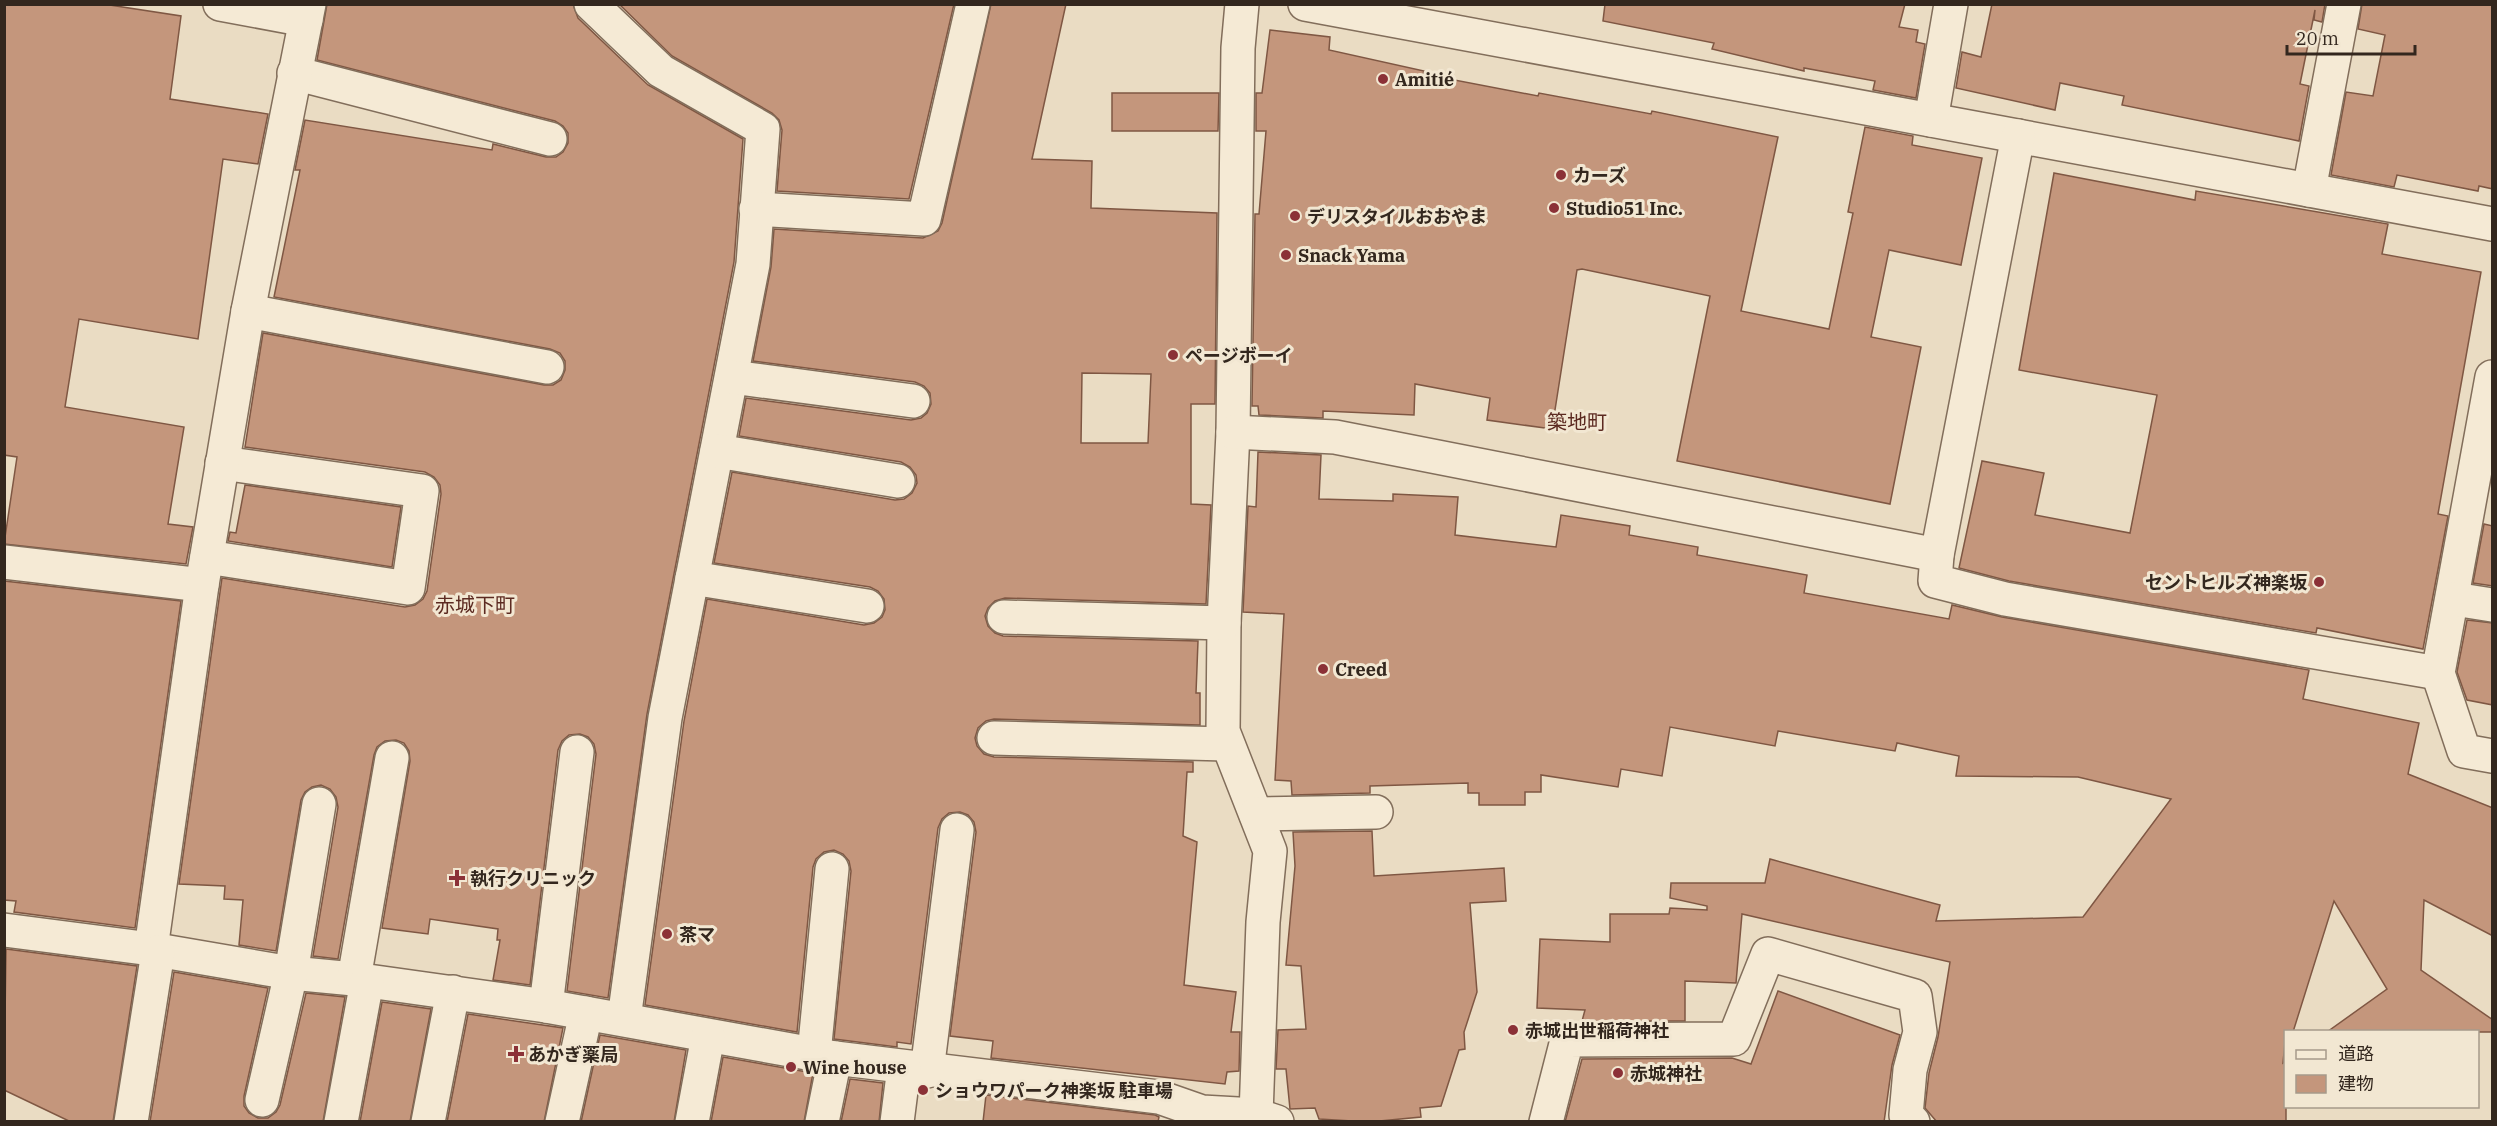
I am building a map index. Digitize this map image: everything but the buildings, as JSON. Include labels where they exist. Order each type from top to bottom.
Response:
[{"type":"street","points":[[131,1122],[204,571],[248,311],[307,12],[220,4]]},
{"type":"street","points":[[591,4],[661,71],[763,129],[753,264],[665,717],[624,1019]]},
{"type":"street","points":[[756,209],[924,219],[973,4]]},
{"type":"street","points":[[4,930],[154,950],[291,973],[361,980],[546,1006],[824,1056],[1159,1097],[1202,1112],[1267,1118],[1263,922],[1270,850],[1226,744],[1223,731],[1224,623],[1233,432],[1238,48],[1242,4]]},
{"type":"street","points":[[1305,4],[2493,224]]},
{"type":"street","points":[[1930,120],[1951,4]]},
{"type":"street","points":[[2309,190],[2344,4]]},
{"type":"street","points":[[294,74],[550,139]]},
{"type":"street","points":[[2018,136],[1937,555],[1935,581],[2005,599],[2439,673]]},
{"type":"street","points":[[248,311],[547,367]]},
{"type":"street","points":[[732,377],[913,401]]},
{"type":"street","points":[[2493,377],[2439,673],[2464,751],[2493,756]]},
{"type":"street","points":[[1233,432],[1335,436],[1937,555]]},
{"type":"street","points":[[717,451],[898,481]]},
{"type":"street","points":[[4,562],[204,571],[408,588],[422,491],[222,463]]},
{"type":"street","points":[[692,578],[867,606]]},
{"type":"street","points":[[2454,599],[2493,605]]},
{"type":"street","points":[[1004,617],[1224,623]]},
{"type":"street","points":[[994,738],[1226,744]]},
{"type":"street","points":[[546,1006],[577,752]]},
{"type":"street","points":[[341,1122],[392,758]]},
{"type":"street","points":[[262,1100],[291,973],[319,804]]},
{"type":"street","points":[[1256,814],[1376,812]]},
{"type":"street","points":[[897,1122],[916,1069],[957,830]]},
{"type":"street","points":[[822,1122],[832,869]]},
{"type":"street","points":[[1546,1122],[1567,1040],[1734,1039],[1768,954],[1916,996],[1920,1032],[1910,1070],[1906,1115],[1913,1122]]},
{"type":"street","points":[[428,1122],[453,992]]},
{"type":"street","points":[[562,1122],[586,1013]]},
{"type":"street","points":[[692,1122],[708,1036]]},
{"type":"place","name":"Amitié","points":[[1383,79]]},
{"type":"place","name":"カーズ","points":[[1561,175]]},
{"type":"place","name":"Studio51 Inc.","points":[[1554,208]]},
{"type":"place","name":"デリスタイルおおやま","points":[[1295,216]]},
{"type":"place","name":"Snack Yama","points":[[1286,255]]},
{"type":"place","name":"ページボーイ","points":[[1173,355]]},
{"type":"place","name":"セントヒルズ神楽坂","points":[[2319,582]]},
{"type":"place","name":"Creed","points":[[1323,669]]},
{"type":"place","name":"執行クリニック","points":[[457,878]]},
{"type":"place","name":"茶マ","points":[[667,934]]},
{"type":"place","name":"赤城出世稲荷神社","points":[[1513,1030]]},
{"type":"place","name":"あかぎ薬局","points":[[516,1054]]},
{"type":"place","name":"Wine house","points":[[791,1067]]},
{"type":"place","name":"赤城神社","points":[[1618,1073]]},
{"type":"place","name":"ショウワパーク神楽坂 駐車場","points":[[923,1090]]},
{"type":"district","name":"築地町","points":[[1577,421]]},
{"type":"district","name":"赤城下町","points":[[475,604]]}]
